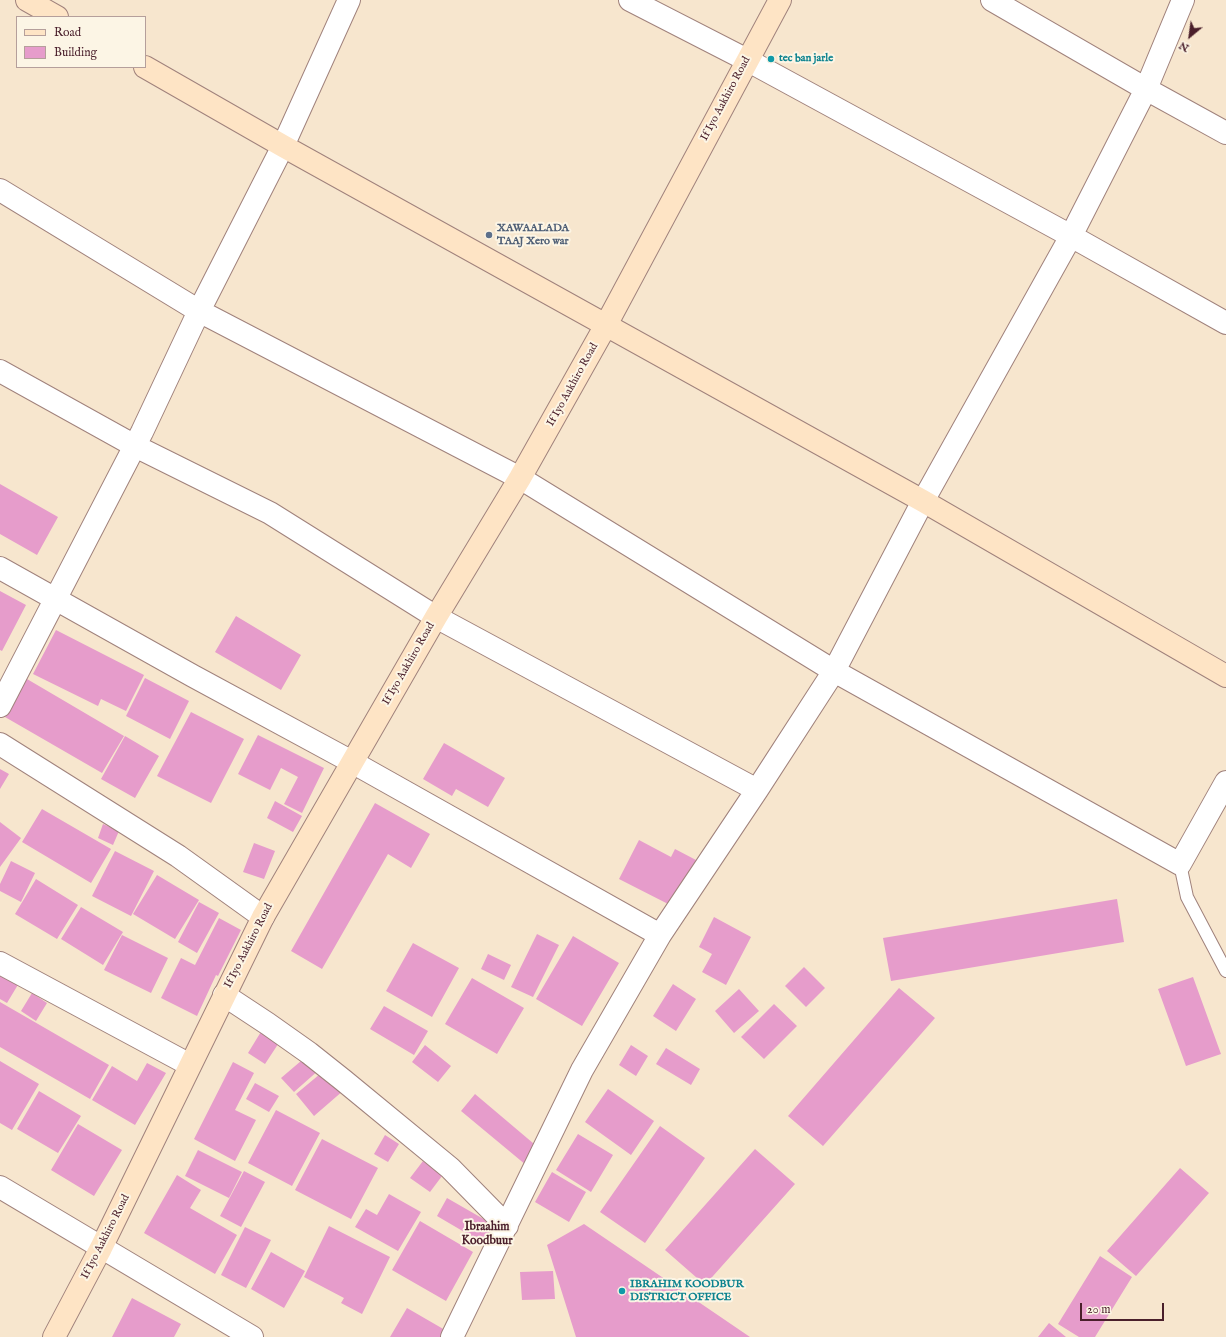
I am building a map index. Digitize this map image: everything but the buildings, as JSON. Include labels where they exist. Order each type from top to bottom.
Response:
[{"type":"street","points":[[27,0],[55,16]]},
{"type":"street","points":[[0,706],[135,446],[199,311],[284,146],[349,0]]},
{"type":"street","points":[[630,0],[747,60],[1071,236],[1226,323]]},
{"type":"street","name":"If Iyo Aakhiro Road","points":[[54,1337],[101,1248],[263,917],[436,617],[520,478],[606,325],[780,0]]},
{"type":"street","points":[[992,0],[1226,133]]},
{"type":"street","points":[[452,1337],[582,1070],[660,934],[757,790],[834,671],[923,501],[1071,236],[1146,88],[1183,0]]},
{"type":"street","points":[[146,68],[284,146],[923,501],[1226,676]]},
{"type":"street","points":[[0,190],[199,311],[520,478],[834,671],[1180,864],[1226,782]]},
{"type":"street","points":[[0,371],[135,446],[270,513],[436,617],[757,790]]},
{"type":"street","points":[[0,568],[55,600],[352,762],[660,934]]},
{"type":"street","points":[[0,744],[178,856],[263,917]]},
{"type":"street","points":[[0,963],[190,1065]]},
{"type":"street","points":[[224,995],[297,1044],[343,1080],[450,1168],[507,1226]]},
{"type":"street","points":[[0,1188],[252,1337]]},
{"type":"lane","points":[[1180,864],[1187,897],[1226,971]]},
{"type":"place","name":"tec ban jarle","points":[[771,59]]},
{"type":"place","name":"XAWAALADA TAAJ Xero war","points":[[489,235]]},
{"type":"place","name":"IBRAHIM KOODBUR DISTRICT OFFICE","points":[[622,1291]]},
{"type":"district","name":"Ibraahim Koodbuur","points":[[487,1235]]}]
